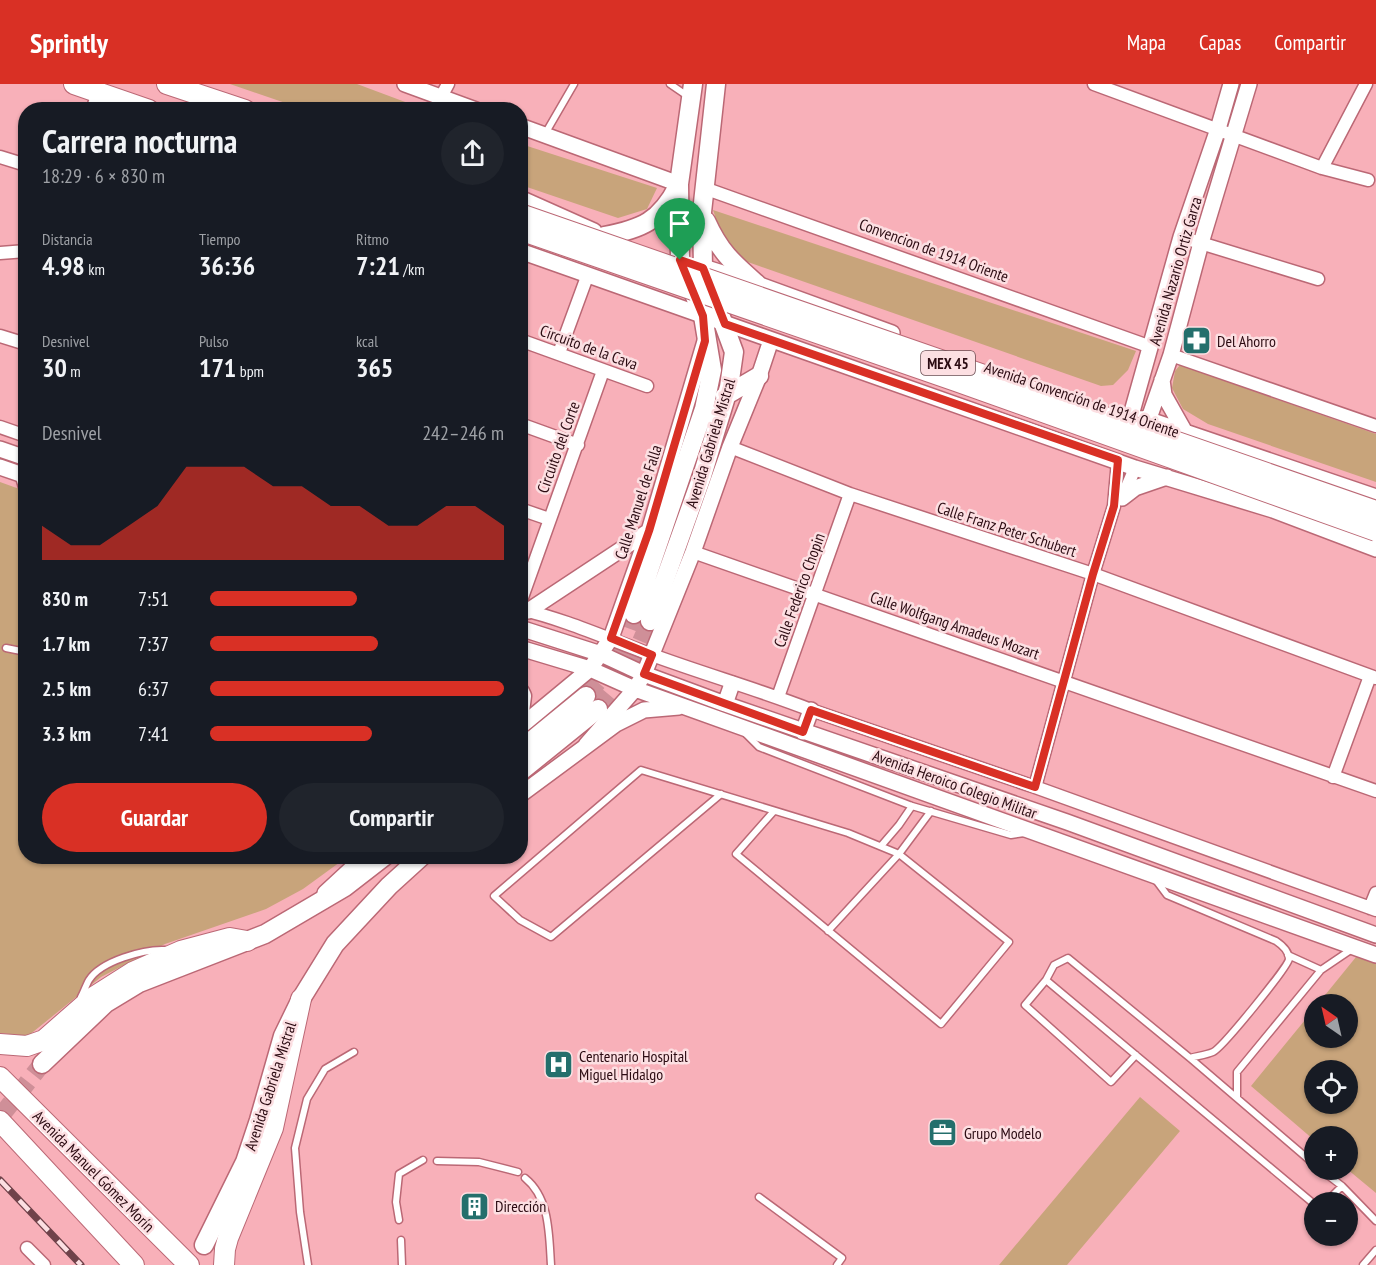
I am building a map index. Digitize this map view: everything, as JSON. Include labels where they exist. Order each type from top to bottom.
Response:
[{"type":"main road","points":[[74,84],[97,95],[121,102]]},
{"type":"main road","points":[[167,84],[221,102]]},
{"type":"main road","name":"Avenida Gabriela Mistral","points":[[692,91],[679,184],[680,260],[703,316],[705,341],[712,370],[704,409],[642,618],[702,476],[729,387],[734,352],[703,268],[702,212],[716,84]]},
{"type":"main road","points":[[604,236],[629,231],[651,222],[668,205],[679,184]]},
{"type":"main road","points":[[702,212],[716,243],[729,260],[757,284]]},
{"type":"main road","name":"Avenida Convención de 1914 Oriente","points":[[528,217],[1376,511]]},
{"type":"main road","name":"Avenida Convención de 1914 Oriente","points":[[528,233],[956,381],[1376,531]]},
{"type":"main road","points":[[725,396],[759,376]]},
{"type":"main road","points":[[528,745],[592,702],[528,764]]},
{"type":"main road","points":[[42,1064],[106,1003],[139,983],[265,934],[345,887],[375,864]]},
{"type":"main road","name":"Avenida Gabriela Mistral","points":[[204,1245],[245,1162],[282,1036],[301,999],[335,944],[388,886],[413,864]]},
{"type":"main road","points":[[0,1044],[27,1046],[44,1040],[92,998],[133,972],[181,951],[230,938],[247,941]]},
{"type":"main road","points":[[224,1265],[228,1238],[273,1128],[301,999]]},
{"type":"main road","name":"Avenida Manuel Gómez Morín","points":[[0,1077],[189,1265]]},
{"type":"main road","name":"Avenida Manuel Gómez Morín","points":[[0,1121],[134,1265]]},
{"type":"street","points":[[405,84],[444,90],[463,102]]},
{"type":"street","name":"Avenida Nazario Ortiz Garza","points":[[1118,460],[1181,237],[1231,84]]},
{"type":"street","name":"Avenida Nazario Ortiz Garza","points":[[1135,468],[1148,419],[1171,355],[1201,243],[1249,84]]},
{"type":"street","points":[[1322,168],[1366,84]]},
{"type":"street","points":[[1099,85],[1322,168],[1368,180]]},
{"type":"street","points":[[528,129],[679,184]]},
{"type":"street","points":[[0,157],[18,163]]},
{"type":"street","name":"Convencion de 1914 Oriente","points":[[704,188],[1151,347]]},
{"type":"street","name":"Avenida Convención de 1914 Oriente","points":[[528,202],[604,236],[757,284],[1130,418],[1148,419],[1186,434],[1376,497]]},
{"type":"street","points":[[1181,237],[1318,279]]},
{"type":"street","points":[[0,253],[18,252]]},
{"type":"street","points":[[528,254],[1118,460],[1135,468],[1273,510],[1376,549]]},
{"type":"street","points":[[559,353],[588,274]]},
{"type":"street","points":[[0,336],[18,342]]},
{"type":"street","points":[[586,745],[635,689],[644,674],[693,552],[771,340]]},
{"type":"street","name":"Calle Manuel de Falla","points":[[590,669],[611,638],[649,531],[705,341]]},
{"type":"street","name":"Circuito de la Cava","points":[[528,343],[647,386]]},
{"type":"street","points":[[1171,355],[1376,426]]},
{"type":"street","name":"Circuito del Corte","points":[[528,591],[549,519],[578,445],[603,371]]},
{"type":"street","points":[[1162,380],[1164,395],[1186,434]]},
{"type":"street","points":[[0,427],[18,433]]},
{"type":"street","points":[[528,427],[578,445]]},
{"type":"street","name":"Calle Franz Peter Schubert","points":[[730,447],[850,494],[1093,574],[1373,677]]},
{"type":"street","points":[[0,449],[18,455]]},
{"type":"street","points":[[1118,460],[1118,502]]},
{"type":"street","points":[[0,467],[18,474]]},
{"type":"street","points":[[1035,787],[1093,574],[1118,502],[1135,468]]},
{"type":"street","points":[[1118,502],[1135,488],[1167,477]]},
{"type":"street","name":"Calle Federico Chopin","points":[[778,697],[850,494]]},
{"type":"street","points":[[528,512],[549,519]]},
{"type":"street","points":[[528,605],[649,531]]},
{"type":"street","name":"Calle Wolfgang Amadeus Mozart","points":[[693,552],[1376,791]]},
{"type":"street","name":"Avenida Heroico Colegio Militar","points":[[528,610],[611,638],[732,684],[778,697],[1035,787],[1373,909]]},
{"type":"street","name":"Avenida Heroico Colegio Militar","points":[[528,631],[601,654],[644,674],[725,704],[1067,822],[1376,935]]},
{"type":"street","name":"Avenida Heroico Colegio Militar","points":[[528,650],[590,669],[635,689],[1376,955]]},
{"type":"street","points":[[528,720],[590,669]]},
{"type":"street","points":[[1333,777],[1373,677]]},
{"type":"street","points":[[725,704],[732,684]]},
{"type":"street","points":[[528,789],[616,724],[644,710],[687,706]]},
{"type":"street","points":[[803,732],[811,710]]},
{"type":"street","points":[[304,912],[356,864]]},
{"type":"street","points":[[388,886],[420,864]]},
{"type":"street","points":[[1373,909],[1376,893]]},
{"type":"street","points":[[27,1248],[44,1265]]},
{"type":"lane","points":[[545,135],[574,84]]},
{"type":"lane","points":[[670,84],[692,91]]},
{"type":"lane","points":[[6,648],[18,650]]},
{"type":"lane","points":[[736,724],[759,747],[912,806],[1011,836],[1034,832]]},
{"type":"lane","points":[[721,794],[551,937],[520,920],[494,896],[641,770],[721,794],[774,811],[848,833],[899,854],[1009,942],[940,1024],[736,854],[774,811]]},
{"type":"lane","points":[[881,846],[912,806]]},
{"type":"lane","points":[[828,931],[899,854],[931,811]]},
{"type":"lane","points":[[1151,874],[1167,895],[1276,941],[1283,946],[1288,955],[1289,961],[1269,989],[1214,1051],[1190,1058]]},
{"type":"lane","points":[[1237,1097],[1238,1072],[1321,970],[1354,947]]},
{"type":"lane","points":[[1288,955],[1321,970]]},
{"type":"lane","points":[[1136,1055],[1111,1082],[1025,1005],[1046,980],[1054,965],[1068,958],[1304,1155]]},
{"type":"lane","points":[[1046,980],[1304,1196]]},
{"type":"lane","points":[[308,1265],[300,1212],[295,1148],[308,1099],[325,1069],[354,1052]]},
{"type":"lane","points":[[399,1220],[396,1202],[399,1174],[423,1160]]},
{"type":"lane","points":[[437,1161],[478,1162],[518,1172]]},
{"type":"lane","points":[[525,1178],[544,1203],[551,1265]]},
{"type":"lane","points":[[1334,1180],[1376,1221]]},
{"type":"lane","points":[[1336,1192],[1342,1186]]},
{"type":"lane","points":[[759,1197],[842,1258],[837,1265]]},
{"type":"lane","points":[[401,1240],[402,1265]]},
{"type":"lane","points":[[1364,1265],[1376,1250]]},
{"type":"shaded area","points":[[230,84],[357,84],[405,102],[283,102]]},
{"type":"shaded area","points":[[528,146],[657,188],[647,209],[618,218],[528,187]]},
{"type":"shaded area","points":[[713,210],[1136,351],[1128,370],[1113,385],[1101,386],[745,261],[722,237]]},
{"type":"shaded area","points":[[1180,365],[1376,434],[1376,482],[1208,424],[1183,409],[1172,388],[1175,371]]},
{"type":"shaded area","points":[[0,482],[18,488],[18,864],[337,864],[303,889],[266,909],[165,944],[101,977],[28,1036],[0,1033]]},
{"type":"shaded area","points":[[1356,957],[1376,964],[1376,1193],[1358,1178],[1358,1126],[1304,1126],[1304,1131],[1251,1086],[1304,1021],[1304,1048],[1358,1048],[1358,994],[1326,994]]},
{"type":"shaded area","points":[[1140,1097],[1180,1131],[1067,1265],[999,1265]]},
{"type":"tunnel","points":[[586,696],[617,659],[634,614]]},
{"type":"tunnel","points":[[598,709],[626,676],[650,621]]},
{"type":"tunnel","points":[[0,1117],[42,1064]]},
{"type":"railway","points":[[0,1180],[81,1265]]},
{"type":"place","name":"Del Ahorro","points":[[1196,341]]},
{"type":"place","name":"Centenario Hospital Miguel Hidalgo","points":[[558,1065]]},
{"type":"place","name":"Grupo Modelo","points":[[943,1133]]},
{"type":"place","name":"Dirección","points":[[474,1206]]},
{"type":"route","points":[[680,260],[703,268],[725,324],[1118,460],[1114,506],[1063,680],[1035,787],[811,710],[803,732],[644,674],[652,655],[611,638],[649,531],[705,341],[703,316],[680,260]]}]
